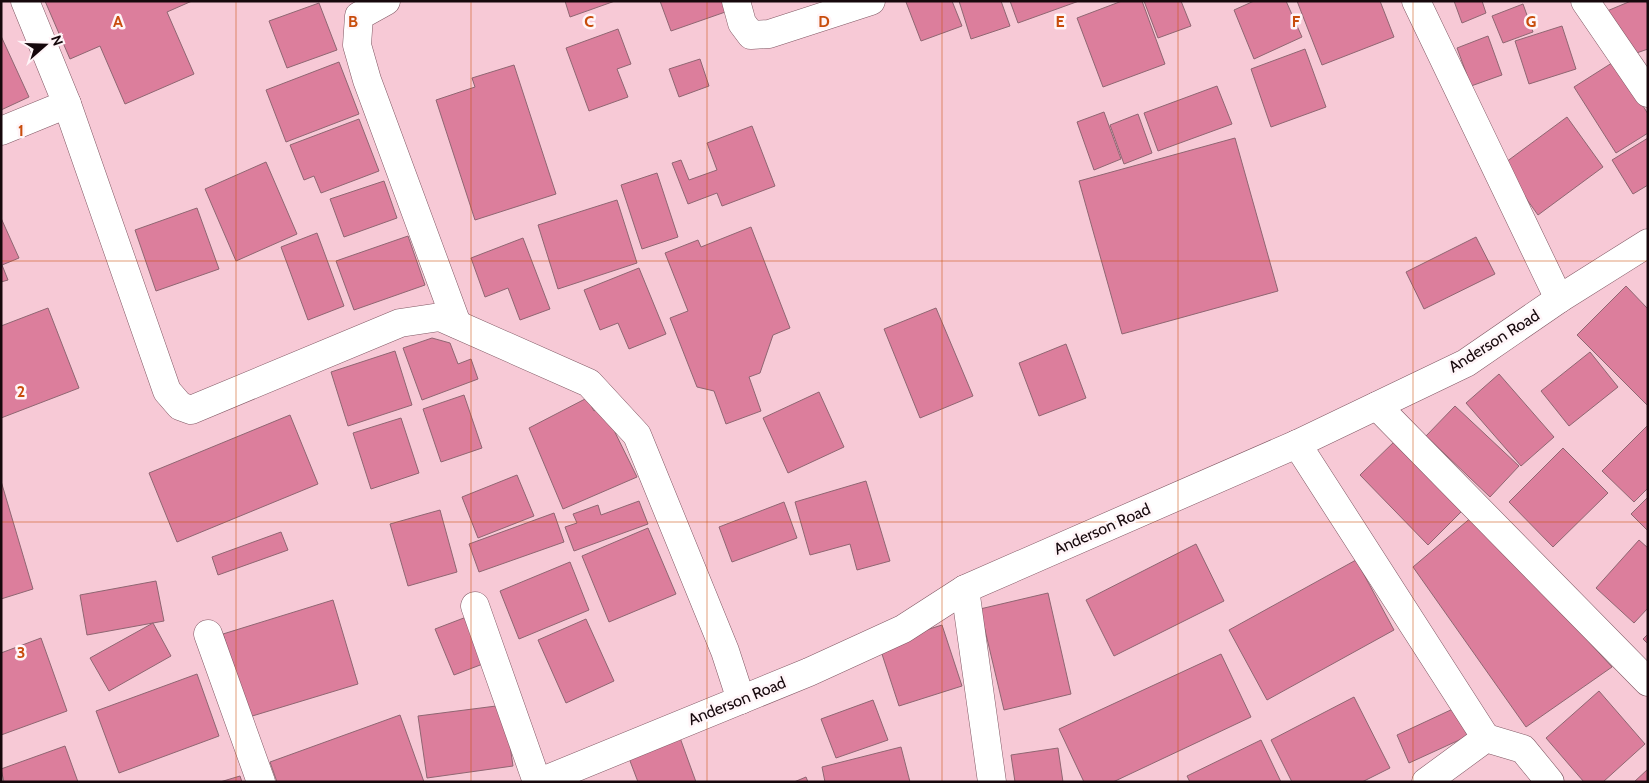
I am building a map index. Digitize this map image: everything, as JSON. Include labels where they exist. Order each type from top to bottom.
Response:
[{"type":"street","points":[[25,1],[67,104],[167,391],[180,406],[191,410],[400,323],[440,317],[589,383],[637,435],[725,652],[740,700]]},
{"type":"street","points":[[386,1],[359,16],[357,45],[367,80],[457,324]]},
{"type":"street","points":[[739,12],[751,35],[770,34],[871,1]]},
{"type":"street","points":[[1416,1],[1559,299]]},
{"type":"street","points":[[1585,1],[1648,93]]},
{"type":"street","points":[[1,130],[67,104]]},
{"type":"street","name":"Anderson Road","points":[[538,782],[809,672],[903,629],[965,589],[1297,444],[1377,406],[1466,363],[1559,299],[1646,247]]},
{"type":"street","points":[[1377,406],[1648,682]]},
{"type":"street","points":[[1297,444],[1486,738],[1523,749],[1550,782]]},
{"type":"street","points":[[965,589],[992,782]]},
{"type":"street","points":[[475,606],[538,782]]},
{"type":"street","points":[[208,634],[261,782]]},
{"type":"street","points":[[1426,782],[1486,738]]},
{"type":"building","points":[[45,1],[192,1],[167,12],[194,74],[125,104],[100,46],[70,59]]},
{"type":"building","points":[[565,1],[615,1],[570,17]]},
{"type":"building","points":[[660,1],[727,1],[731,10],[671,31]]},
{"type":"building","points":[[952,1],[962,26],[921,41],[906,2]]},
{"type":"building","points":[[959,1],[1001,1],[1010,26],[971,39]]},
{"type":"building","points":[[1010,1],[1079,1],[1018,23]]},
{"type":"building","points":[[1122,1],[1142,1],[1165,64],[1103,87],[1077,18]]},
{"type":"building","points":[[1144,1],[1181,1],[1191,26],[1158,38]]},
{"type":"building","points":[[1254,1],[1286,1],[1302,37],[1254,59],[1234,10]]},
{"type":"building","points":[[1297,1],[1380,1],[1394,37],[1322,65]]},
{"type":"building","points":[[1454,1],[1482,1],[1486,13],[1462,23]]},
{"type":"building","points":[[1631,1],[1646,1],[1648,6],[1648,49],[1625,57],[1607,11]]},
{"type":"building","points":[[319,3],[337,50],[287,68],[269,21]]},
{"type":"building","points":[[1523,4],[1533,32],[1503,43],[1492,16]]},
{"type":"building","points":[[1562,26],[1576,69],[1529,84],[1515,41]]},
{"type":"building","points":[[618,29],[631,64],[617,69],[628,97],[589,111],[566,48]]},
{"type":"building","points":[[1,36],[29,97],[1,110]]},
{"type":"building","points":[[1488,36],[1502,75],[1471,86],[1457,48]]},
{"type":"building","points":[[1305,49],[1326,107],[1271,127],[1251,69]]},
{"type":"building","points":[[700,59],[709,86],[679,97],[669,69]]},
{"type":"building","points":[[1615,61],[1648,114],[1648,133],[1616,153],[1574,87]]},
{"type":"building","points":[[339,62],[359,114],[286,142],[266,90]]},
{"type":"building","points":[[514,65],[556,194],[475,220],[436,100],[475,87],[472,78]]},
{"type":"building","points":[[1217,86],[1232,124],[1158,151],[1144,113]]},
{"type":"building","points":[[1104,112],[1121,159],[1094,170],[1077,122]]},
{"type":"building","points":[[1138,114],[1152,153],[1124,164],[1110,125]]},
{"type":"building","points":[[1567,117],[1603,167],[1538,215],[1502,165]]},
{"type":"building","points":[[359,119],[379,171],[321,193],[314,176],[304,180],[290,145]]},
{"type":"building","points":[[752,126],[775,186],[722,206],[717,193],[688,204],[672,163],[681,160],[689,180],[717,170],[707,143]]},
{"type":"building","points":[[1235,138],[1278,291],[1122,334],[1079,181]]},
{"type":"building","points":[[1648,138],[1648,185],[1633,194],[1612,160]]},
{"type":"building","points":[[266,162],[297,234],[236,261],[205,189]]},
{"type":"building","points":[[657,173],[678,237],[642,249],[621,185]]},
{"type":"building","points":[[384,181],[397,218],[344,237],[330,199]]},
{"type":"building","points":[[617,200],[637,263],[558,289],[538,225]]},
{"type":"building","points":[[197,208],[219,269],[156,291],[135,230]]},
{"type":"building","points":[[1,218],[19,258],[2,265],[8,280],[1,282]]},
{"type":"building","points":[[751,227],[790,328],[773,335],[760,373],[749,377],[761,411],[726,424],[714,391],[697,387],[670,318],[688,311],[665,253],[698,240],[701,247]]},
{"type":"building","points":[[317,233],[344,306],[308,320],[281,247]]},
{"type":"building","points":[[408,236],[425,285],[354,310],[336,261]]},
{"type":"building","points":[[1476,237],[1495,274],[1424,309],[1406,272]]},
{"type":"building","points":[[523,238],[550,309],[520,320],[508,288],[485,297],[471,258]]},
{"type":"building","points":[[639,268],[666,334],[629,349],[618,323],[600,330],[584,290]]},
{"type":"building","points":[[1626,286],[1648,309],[1648,406],[1577,335]]},
{"type":"building","points":[[48,308],[79,388],[1,418],[1,326]]},
{"type":"building","points":[[936,308],[973,396],[920,418],[884,329]]},
{"type":"building","points":[[432,338],[450,343],[458,364],[471,359],[478,379],[422,400],[403,348]]},
{"type":"building","points":[[1066,344],[1086,398],[1039,416],[1019,363]]},
{"type":"building","points":[[395,351],[412,405],[348,426],[331,372]]},
{"type":"building","points":[[1590,352],[1618,387],[1569,426],[1541,391]]},
{"type":"building","points":[[1499,374],[1554,437],[1521,466],[1466,403]]},
{"type":"building","points":[[819,392],[844,447],[788,473],[763,418]]},
{"type":"building","points":[[464,395],[482,448],[441,462],[423,409]]},
{"type":"building","points":[[587,398],[594,411],[602,406],[637,477],[563,509],[529,428]]},
{"type":"building","points":[[1455,406],[1519,466],[1490,497],[1426,436]]},
{"type":"building","points":[[290,415],[318,484],[177,542],[149,473]]},
{"type":"building","points":[[401,418],[419,473],[371,489],[353,433]]},
{"type":"building","points":[[1648,425],[1648,488],[1634,502],[1602,471]]},
{"type":"building","points":[[1397,439],[1465,508],[1428,545],[1360,475]]},
{"type":"building","points":[[1563,448],[1608,493],[1553,547],[1509,502]]},
{"type":"building","points":[[517,475],[534,516],[478,538],[462,497]]},
{"type":"building","points":[[1,481],[33,589],[1,599]]},
{"type":"building","points":[[866,481],[890,561],[857,570],[850,544],[810,555],[795,502]]},
{"type":"building","points":[[1648,497],[1648,531],[1631,514]]},
{"type":"building","points":[[639,501],[648,524],[574,551],[565,527],[577,523],[573,514],[598,505],[601,515]]},
{"type":"building","points":[[784,502],[797,538],[732,562],[719,527]]},
{"type":"building","points":[[440,510],[457,572],[408,586],[390,524]]},
{"type":"building","points":[[554,513],[564,542],[479,572],[469,544]]},
{"type":"building","points":[[1473,516],[1612,667],[1526,727],[1413,567]]},
{"type":"building","points":[[648,528],[676,594],[609,622],[582,556]]},
{"type":"building","points":[[281,532],[288,550],[218,575],[212,557]]},
{"type":"building","points":[[1639,540],[1648,548],[1648,608],[1634,623],[1596,588]]},
{"type":"building","points":[[1196,544],[1224,601],[1114,656],[1086,600]]},
{"type":"building","points":[[1356,560],[1394,630],[1267,700],[1229,630]]},
{"type":"building","points":[[570,562],[589,610],[519,639],[500,591]]},
{"type":"building","points":[[156,581],[164,621],[87,635],[80,595]]},
{"type":"building","points":[[1048,593],[1071,694],[1004,710],[980,609]]},
{"type":"building","points":[[333,600],[358,684],[249,717],[223,634]]},
{"type":"building","points":[[469,616],[488,662],[454,675],[435,629]]},
{"type":"building","points":[[586,619],[614,681],[566,703],[538,640]]},
{"type":"building","points":[[153,623],[171,656],[109,691],[90,658]]},
{"type":"building","points":[[942,625],[962,686],[899,706],[879,645]]},
{"type":"building","points":[[1648,634],[1648,644],[1643,639]]},
{"type":"building","points":[[41,638],[67,711],[1,735],[1,653]]},
{"type":"building","points":[[1221,654],[1251,717],[1113,782],[1084,782],[1059,729]]},
{"type":"building","points":[[197,674],[219,736],[119,773],[96,711]]},
{"type":"building","points":[[1599,691],[1645,744],[1603,782],[1584,782],[1546,738]]},
{"type":"building","points":[[1354,697],[1390,768],[1362,782],[1292,782],[1271,740]]},
{"type":"building","points":[[873,700],[888,740],[836,758],[821,719]]},
{"type":"building","points":[[504,705],[513,766],[427,778],[418,716]]},
{"type":"building","points":[[1455,708],[1468,736],[1409,763],[1397,735]]},
{"type":"building","points":[[400,715],[424,782],[277,782],[270,762]]},
{"type":"building","points":[[679,735],[696,782],[638,782],[627,753]]},
{"type":"building","points":[[1261,740],[1281,782],[1190,782],[1187,776]]},
{"type":"building","points":[[65,746],[78,782],[4,782],[1,769]]},
{"type":"building","points":[[901,747],[910,782],[825,782],[822,767]]},
{"type":"building","points":[[1058,748],[1063,782],[1015,782],[1011,755]]},
{"type":"building","points":[[1648,769],[1648,782],[1634,782]]},
{"type":"building","points":[[240,776],[242,782],[220,782]]},
{"type":"building","points":[[806,777],[808,782],[794,782]]}]
